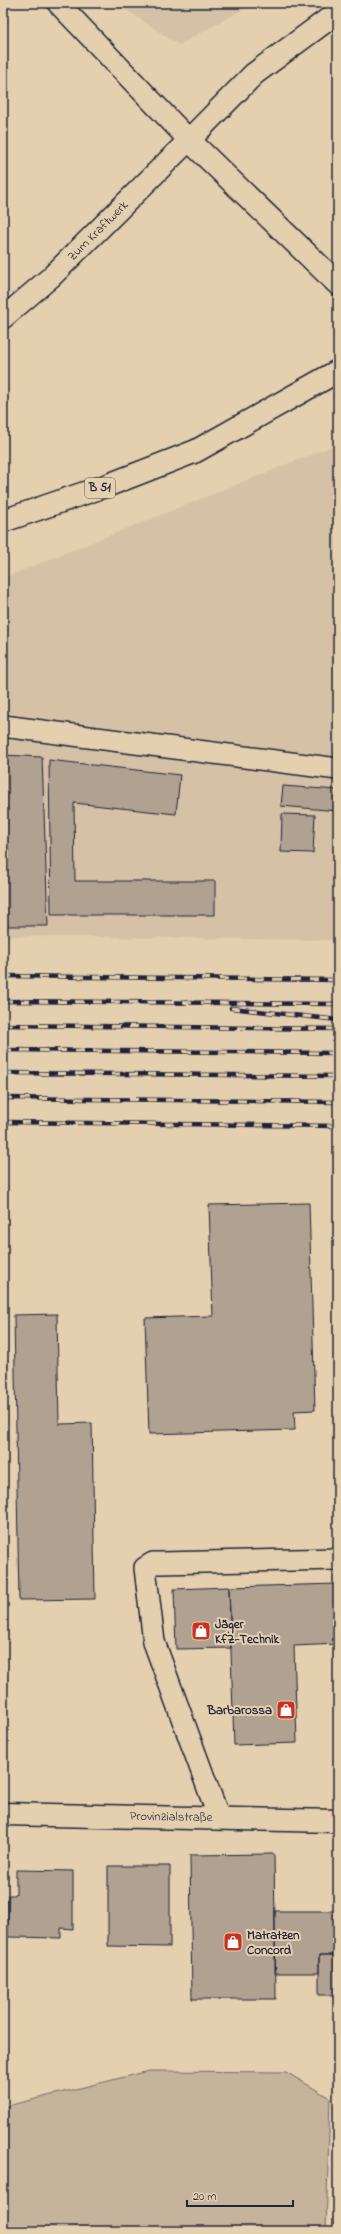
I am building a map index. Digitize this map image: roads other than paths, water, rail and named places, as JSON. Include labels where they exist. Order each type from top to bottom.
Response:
[{"type":"main road","points":[[338,12],[254,74],[189,140],[338,284]]},
{"type":"main road","name":"B 51","points":[[3,521],[111,484],[196,451],[338,370]]},
{"type":"main road","name":"Provinzialstraße","points":[[3,1814],[338,1821]]},
{"type":"lane","points":[[58,3],[189,140]]},
{"type":"lane","name":"Zum Kraftwerk","points":[[3,318],[51,277],[189,140]]},
{"type":"lane","points":[[3,726],[338,769]]},
{"type":"lane","points":[[219,1818],[154,1642],[144,1568],[160,1563],[338,1559]]},
{"type":"railway","points":[[3,976],[338,980]]},
{"type":"railway","points":[[3,1001],[338,1004]]},
{"type":"railway","points":[[231,1008],[338,1020]]},
{"type":"railway","points":[[3,1025],[338,1029]]},
{"type":"railway","points":[[3,1050],[338,1053]]},
{"type":"railway","points":[[3,1073],[338,1076]]},
{"type":"railway","points":[[3,1098],[338,1102]]},
{"type":"railway","points":[[3,1122],[338,1126]]},
{"type":"place","name":"Jäger KfZ-Technik","points":[[201,1631]]},
{"type":"place","name":"Barbarossa","points":[[286,1710]]},
{"type":"place","name":"Matratzen Concord","points":[[233,1942]]}]
